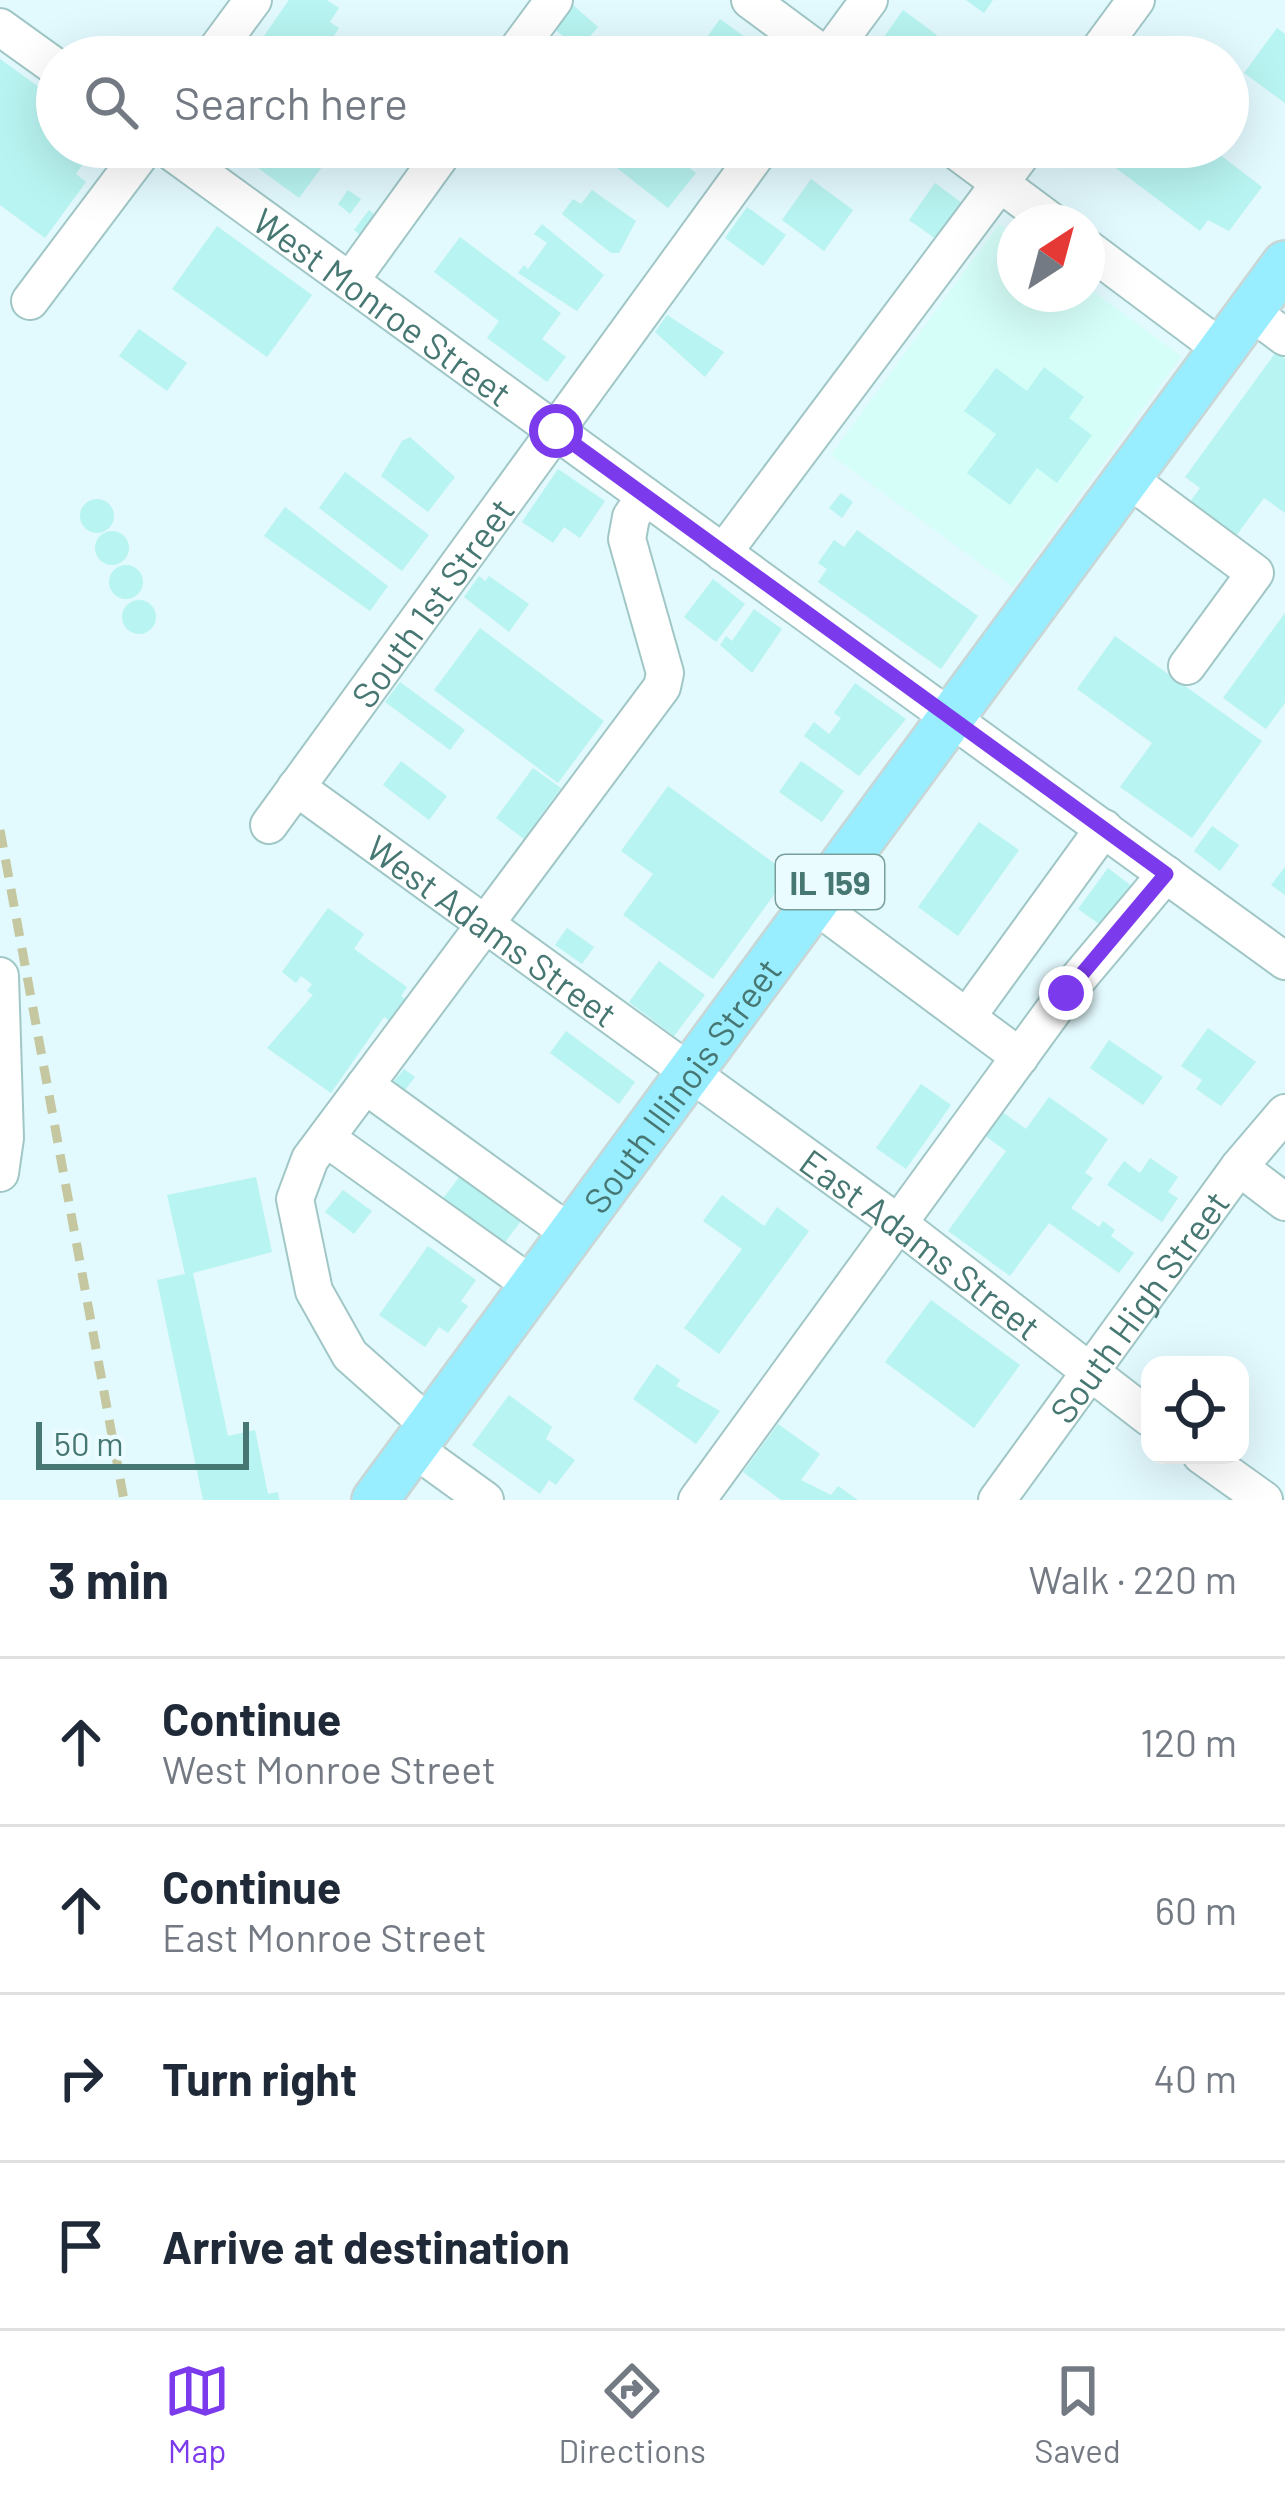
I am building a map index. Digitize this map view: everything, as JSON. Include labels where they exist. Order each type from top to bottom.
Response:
[{"type":"main road","name":"South Illinois Street","points":[[375,1500],[1222,349],[1267,324],[1285,264]]},
{"type":"street","points":[[226,36],[253,0]]},
{"type":"street","points":[[527,36],[554,0]]},
{"type":"street","points":[[750,0],[799,36]]},
{"type":"street","points":[[842,36],[869,0]]},
{"type":"street","points":[[1109,36],[1136,0]]},
{"type":"street","points":[[0,27],[36,53]]},
{"type":"street","points":[[30,302],[130,168]]},
{"type":"street","name":"West Monroe Street","points":[[194,168],[1285,961]]},
{"type":"street","points":[[350,281],[432,168]]},
{"type":"street","name":"South 1st Street","points":[[269,825],[747,168]]},
{"type":"street","points":[[980,168],[1028,204]]},
{"type":"street","points":[[723,553],[1011,168]]},
{"type":"street","points":[[1105,261],[1222,349]]},
{"type":"street","points":[[1127,478],[1255,573],[1187,666]]},
{"type":"street","points":[[485,1500],[350,1355],[314,1291],[295,1199],[310,1159],[662,687],[665,674],[627,539],[631,517],[645,496]]},
{"type":"street","name":"West Adams Street","points":[[296,788],[689,1073]]},
{"type":"street","points":[[967,1018],[1104,828]]},
{"type":"street","points":[[697,1500],[1020,1057],[1166,874]]},
{"type":"street","points":[[814,904],[1020,1057]]},
{"type":"street","points":[[0,976],[2,1149]]},
{"type":"street","name":"East Adams Street","points":[[689,1073],[898,1224],[1141,1412]]},
{"type":"street","points":[[365,1084],[571,1234]]},
{"type":"street","name":"South High Street","points":[[997,1500],[1238,1167],[1285,1114]]},
{"type":"street","points":[[326,1138],[532,1286]]},
{"type":"street","points":[[1238,1167],[1285,1202]]},
{"type":"street","points":[[1214,1464],[1264,1500]]},
{"type":"shaded area","points":[[997,227],[997,312],[1105,312],[1105,300],[1181,356],[1013,587],[831,455]]},
{"type":"building","points":[[289,0],[327,0],[339,8],[330,22],[339,28],[334,36],[264,36]]},
{"type":"building","points":[[966,0],[993,0],[984,13]]},
{"type":"building","points":[[573,5],[598,27],[590,36],[563,36],[553,28]]},
{"type":"building","points":[[903,10],[937,35],[936,36],[885,36]]},
{"type":"building","points":[[720,19],[744,36],[708,36]]},
{"type":"building","points":[[1277,28],[1285,34],[1285,103],[1249,77],[1249,66]]},
{"type":"building","points":[[0,59],[36,85],[36,168],[80,168],[76,174],[86,182],[45,238],[0,205]]},
{"type":"building","points":[[258,168],[321,168],[299,198]]},
{"type":"building","points":[[617,168],[690,168],[696,173],[668,208]]},
{"type":"building","points":[[1116,168],[1237,168],[1262,187],[1229,231],[1208,220],[1200,231]]},
{"type":"building","points":[[811,179],[853,210],[824,251],[782,220]]},
{"type":"building","points":[[935,183],[962,203],[936,239],[909,220]]},
{"type":"building","points":[[348,190],[361,199],[350,214],[338,204]]},
{"type":"building","points":[[592,190],[636,221],[619,253],[611,253],[562,214],[573,199],[581,204]]},
{"type":"building","points":[[747,207],[786,235],[763,266],[725,238]]},
{"type":"building","points":[[369,210],[384,222],[370,242],[354,230]]},
{"type":"building","points":[[542,224],[604,275],[577,311],[518,273],[524,265],[528,269],[547,243],[534,234]]},
{"type":"building","points":[[217,226],[312,295],[267,357],[172,289]]},
{"type":"building","points":[[460,237],[561,313],[542,339],[566,357],[547,382],[487,338],[499,321],[434,272]]},
{"type":"building","points":[[667,315],[724,352],[705,377],[655,332]]},
{"type":"building","points":[[139,329],[187,363],[167,391],[119,356]]},
{"type":"building","points":[[1276,352],[1285,359],[1285,513],[1264,498],[1233,540],[1187,506],[1200,488],[1185,477]]},
{"type":"building","points":[[1044,367],[1084,397],[1069,418],[1092,435],[1057,483],[1037,468],[1010,505],[967,473],[996,434],[964,411],[996,368],[1027,391]]},
{"type":"building","points":[[410,437],[455,477],[428,512],[381,476],[402,441]]},
{"type":"building","points":[[558,469],[605,501],[580,538],[564,527],[553,543],[522,522]]},
{"type":"building","points":[[345,472],[429,535],[402,571],[319,508]]},
{"type":"building","points":[[841,493],[853,502],[842,518],[829,508]]},
{"type":"building","points":[[97,499],[109,504],[114,516],[109,528],[97,533],[85,528],[80,516],[85,504]]},
{"type":"building","points":[[285,507],[388,586],[370,611],[264,536]]},
{"type":"building","points":[[857,530],[978,616],[941,669],[818,582],[827,569],[818,563],[834,540],[844,547]]},
{"type":"building","points":[[112,531],[124,536],[129,548],[124,560],[112,565],[100,560],[95,548],[100,536]]},
{"type":"building","points":[[126,565],[138,570],[143,582],[138,594],[126,599],[114,594],[109,582],[114,570]]},
{"type":"building","points":[[479,576],[485,581],[489,576],[529,604],[509,632],[464,597]]},
{"type":"building","points":[[713,579],[745,604],[716,642],[684,617]]},
{"type":"building","points":[[139,600],[151,605],[156,617],[151,629],[139,634],[127,629],[122,617],[127,605]]},
{"type":"building","points":[[754,609],[782,629],[752,673],[720,645],[726,636],[732,641]]},
{"type":"building","points":[[1285,613],[1285,703],[1266,729],[1223,698]]},
{"type":"building","points":[[480,628],[604,721],[558,783],[434,690]]},
{"type":"building","points":[[1115,636],[1262,741],[1192,838],[1120,787],[1152,743],[1077,689]]},
{"type":"building","points":[[400,682],[465,730],[450,750],[385,702]]},
{"type":"building","points":[[855,683],[906,719],[859,776],[804,736],[814,722],[829,734],[841,718],[834,713]]},
{"type":"building","points":[[401,761],[447,796],[429,820],[383,785]]},
{"type":"building","points":[[801,761],[844,791],[822,822],[779,792]]},
{"type":"building","points":[[533,768],[561,788],[524,839],[496,818]]},
{"type":"building","points":[[668,786],[789,874],[713,979],[623,915],[653,874],[621,851]]},
{"type":"building","points":[[979,822],[1019,850],[958,936],[918,907]]},
{"type":"building","points":[[1212,826],[1239,845],[1220,871],[1194,851]]},
{"type":"building","points":[[1285,867],[1285,895],[1271,885]]},
{"type":"building","points":[[1108,868],[1143,895],[1115,935],[1078,909]]},
{"type":"building","points":[[328,908],[364,934],[354,949],[407,987],[401,996],[410,1002],[394,1024],[384,1017],[331,1093],[267,1048],[313,995],[307,991],[312,984],[301,976],[296,983],[282,972]]},
{"type":"building","points":[[567,928],[594,947],[582,964],[555,945]]},
{"type":"building","points":[[659,961],[705,995],[674,1036],[629,1002]]},
{"type":"building","points":[[1208,1028],[1256,1062],[1221,1106],[1196,1089],[1202,1080],[1181,1066]]},
{"type":"building","points":[[566,1031],[635,1082],[619,1104],[550,1053]]},
{"type":"building","points":[[1109,1040],[1163,1077],[1143,1105],[1090,1068]]},
{"type":"building","points":[[404,1069],[415,1077],[405,1090],[394,1081]]},
{"type":"building","points":[[921,1084],[951,1105],[906,1169],[876,1148]]},
{"type":"building","points":[[1049,1097],[1108,1139],[1085,1173],[1093,1178],[1071,1208],[1099,1227],[1103,1221],[1115,1230],[1111,1236],[1134,1253],[1119,1273],[1049,1223],[1010,1276],[948,1231],[1006,1151],[984,1135],[1001,1111],[1026,1129]]},
{"type":"building","points":[[1150,1158],[1178,1177],[1168,1192],[1178,1198],[1162,1222],[1107,1185],[1124,1161],[1140,1173]]},
{"type":"building","points":[[463,1172],[524,1217],[500,1249],[439,1204]]},
{"type":"building","points":[[256,1177],[272,1252],[193,1273],[228,1436],[255,1430],[268,1494],[278,1492],[279,1500],[203,1500],[157,1280],[185,1274],[167,1195]]},
{"type":"building","points":[[343,1190],[372,1211],[354,1234],[325,1212]]},
{"type":"building","points":[[722,1195],[764,1226],[777,1207],[809,1231],[719,1354],[684,1328],[742,1249],[703,1221]]},
{"type":"building","points":[[428,1246],[476,1280],[461,1301],[468,1306],[448,1333],[439,1327],[425,1347],[379,1315]]},
{"type":"building","points":[[931,1300],[1020,1365],[974,1428],[885,1362]]},
{"type":"building","points":[[657,1364],[680,1380],[676,1386],[720,1411],[696,1444],[633,1399]]},
{"type":"building","points":[[509,1395],[552,1427],[546,1439],[575,1460],[556,1485],[549,1480],[540,1494],[472,1445]]},
{"type":"building","points":[[778,1424],[820,1454],[801,1480],[831,1495],[838,1486],[858,1500],[781,1500],[743,1472]]},
{"type":"railway","points":[[0,830],[124,1500]]},
{"type":"route","points":[[556,431],[1166,874],[1110,947],[1066,993]]}]
